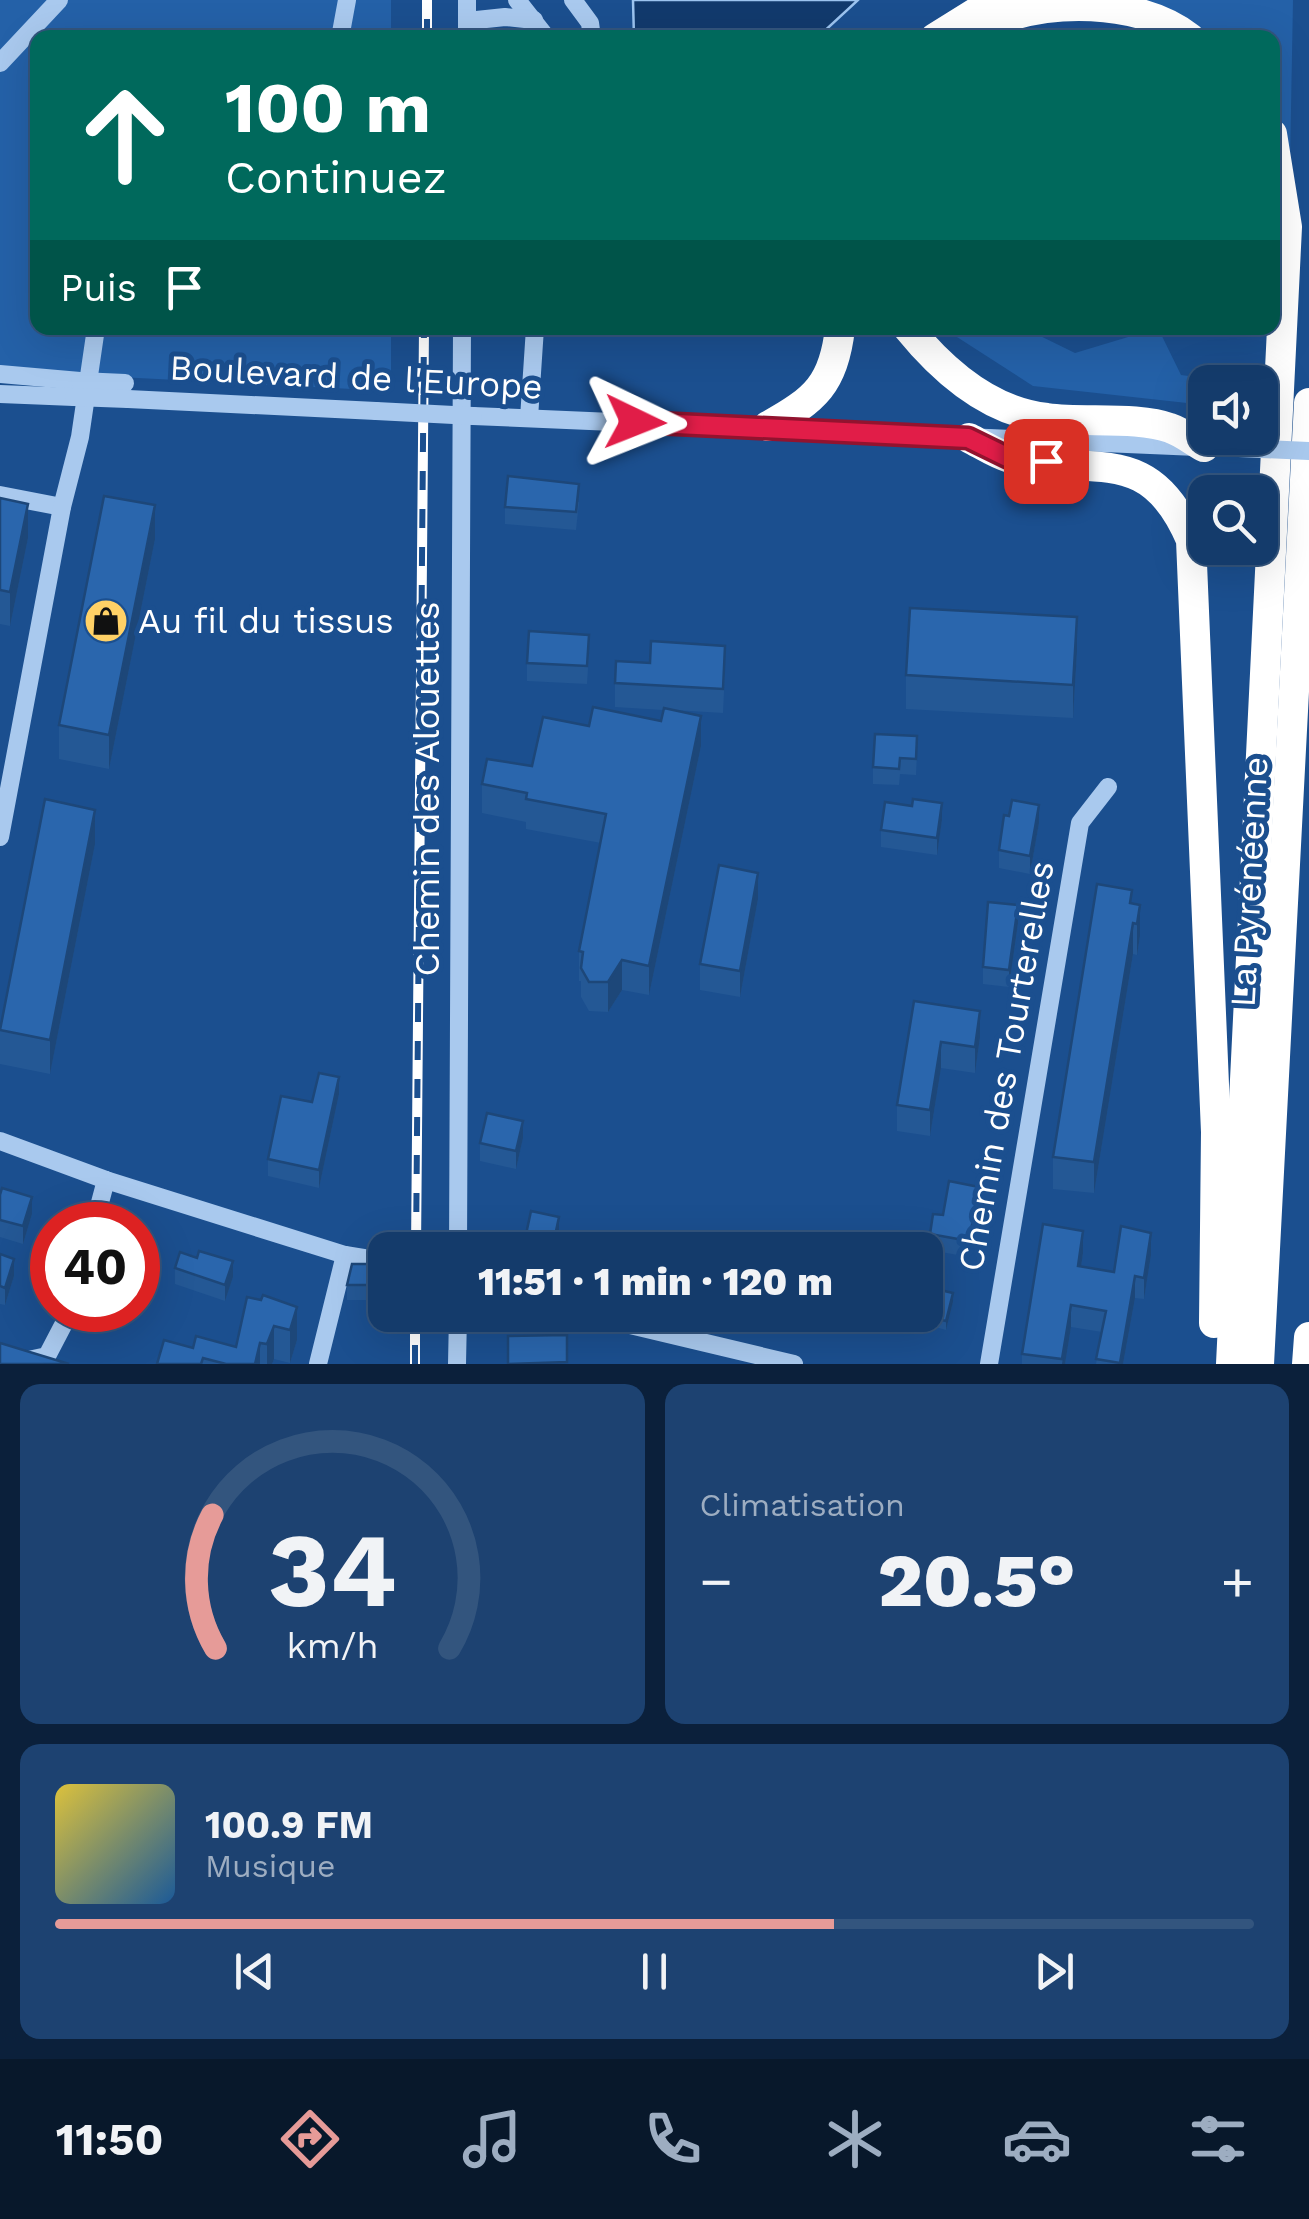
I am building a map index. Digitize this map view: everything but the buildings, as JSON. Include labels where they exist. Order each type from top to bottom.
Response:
[{"type":"highway","points":[[948,30],[996,0]]},
{"type":"highway","points":[[986,30],[1012,16],[1094,6],[1139,14],[1173,30]]},
{"type":"highway","points":[[1231,1364],[1286,244],[1280,168]]},
{"type":"highway","points":[[768,426],[810,403],[825,382],[838,335]]},
{"type":"highway","points":[[914,335],[932,357],[968,386],[1005,408],[1043,418],[1169,427],[1188,436]]},
{"type":"highway","name":"La Pyrénéenne","points":[[1259,1364],[1309,403]]},
{"type":"highway","points":[[968,438],[1009,458],[1121,467],[1145,477],[1167,496],[1192,540],[1216,1112],[1214,1364]]},
{"type":"highway","points":[[1307,1364],[1309,1337]]},
{"type":"street","points":[[30,30],[58,0]]},
{"type":"street","points":[[341,30],[347,0]]},
{"type":"street","points":[[467,0],[467,29],[505,16],[534,20]]},
{"type":"street","points":[[517,0],[541,30]]},
{"type":"street","points":[[572,0],[591,30]]},
{"type":"street","points":[[0,63],[30,30]]},
{"type":"street","points":[[0,836],[62,507],[80,437],[95,335]]},
{"type":"street","name":"Chemin des Alouettes","points":[[458,1232],[462,335]]},
{"type":"street","points":[[529,418],[535,335]]},
{"type":"street","points":[[0,374],[77,389]]},
{"type":"street","name":"Boulevard de l'Europe","points":[[0,394],[77,389],[126,391],[162,400],[1188,446]]},
{"type":"street","name":"Boulevard de l'Europe","points":[[1278,450],[1309,451]]},
{"type":"street","points":[[0,495],[62,507]]},
{"type":"street","name":"Chemin des Tourterelles","points":[[989,1364],[1080,823],[1108,787]]},
{"type":"street","points":[[0,1141],[106,1180],[345,1255],[368,1259]]},
{"type":"street","points":[[100,1202],[106,1180]]},
{"type":"street","points":[[318,1364],[345,1255]]},
{"type":"street","points":[[0,1359],[19,1362],[47,1356],[60,1332]]},
{"type":"street","points":[[457,1364],[458,1332]]},
{"type":"street","points":[[659,1332],[794,1364]]},
{"type":"shaded area","points":[[0,0],[391,0],[391,30],[30,30],[30,335],[391,335],[391,391],[0,371]]},
{"type":"shaded area","points":[[633,0],[858,0],[826,30],[634,30]]},
{"type":"shaded area","points":[[1111,0],[1293,0],[1290,164],[1280,128],[1280,30],[1186,30]]},
{"type":"shaded area","points":[[954,335],[1038,335],[1075,353],[1135,335],[1161,335],[1181,375],[1188,376],[1188,403],[1033,386]]},
{"type":"railway","points":[[427,0],[427,30]]},
{"type":"railway","points":[[416,1232],[424,335]]},
{"type":"railway","points":[[415,1332],[415,1364]]},
{"type":"place","name":"Au fil du tissus","points":[[106,621]]},
{"type":"route","points":[[635,422],[968,438],[1009,458],[1046,461]]}]
